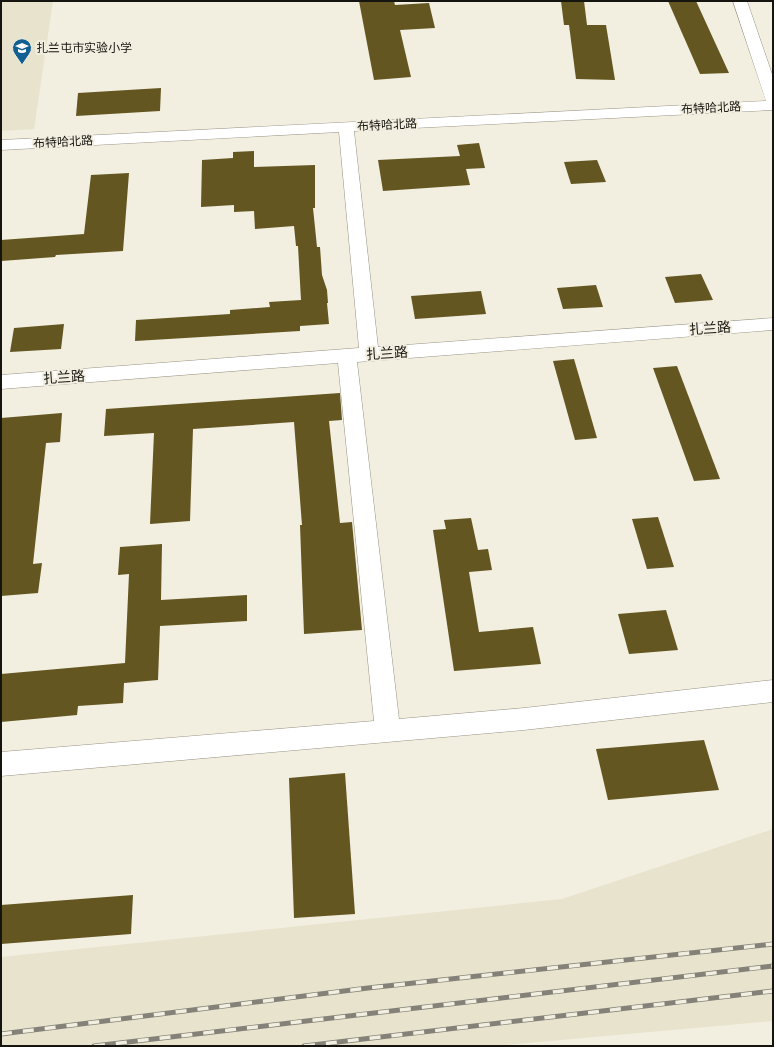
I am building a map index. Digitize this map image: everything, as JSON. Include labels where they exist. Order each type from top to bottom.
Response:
[{"type":"street","points":[[740,1],[773,100]]},
{"type":"street","name":"布特哈北路","points":[[1,145],[773,105]]},
{"type":"street","points":[[346,127],[370,354]]},
{"type":"street","name":"扎兰路","points":[[1,382],[773,324]]},
{"type":"street","points":[[347,356],[388,731]]},
{"type":"street","points":[[1,764],[524,719],[773,691]]},
{"type":"shaded area","name":"扎兰屯市实验小学","points":[[1,1],[53,1],[34,129],[1,131]]},
{"type":"shaded area","points":[[773,829],[773,1021],[495,1046],[1,1046],[1,957],[562,899]]},
{"type":"building","points":[[359,1],[394,1],[395,5],[429,3],[435,28],[400,30],[411,77],[374,80]]},
{"type":"building","points":[[561,1],[584,1],[587,25],[564,25]]},
{"type":"building","points":[[668,1],[696,1],[729,73],[700,74]]},
{"type":"building","points":[[569,25],[606,25],[615,80],[576,79]]},
{"type":"building","points":[[161,88],[160,111],[76,116],[78,93]]},
{"type":"building","points":[[479,143],[485,168],[466,169],[470,185],[383,191],[378,160],[460,156],[457,145]]},
{"type":"building","points":[[254,151],[254,167],[315,165],[315,208],[313,208],[317,247],[320,247],[322,275],[327,290],[329,324],[300,326],[300,331],[135,341],[136,320],[230,314],[230,310],[270,307],[269,302],[301,300],[298,246],[296,246],[294,226],[255,229],[254,211],[234,212],[234,205],[201,207],[202,160],[233,158],[233,152]]},
{"type":"building","points":[[597,160],[606,182],[571,184],[564,162]]},
{"type":"building","points":[[129,173],[123,251],[56,255],[55,257],[1,261],[1,240],[84,234],[91,175]]},
{"type":"building","points":[[701,274],[713,300],[675,303],[665,277]]},
{"type":"building","points":[[596,285],[603,307],[563,309],[557,288]]},
{"type":"building","points":[[481,291],[486,314],[415,319],[411,296]]},
{"type":"building","points":[[64,324],[61,349],[10,352],[14,328]]},
{"type":"building","points":[[574,359],[597,438],[575,440],[553,361]]},
{"type":"building","points":[[677,366],[720,479],[694,481],[653,368]]},
{"type":"building","points":[[340,393],[342,420],[329,421],[340,523],[352,522],[362,630],[304,634],[300,525],[302,525],[294,422],[193,429],[190,521],[150,524],[154,433],[104,436],[106,409]]},
{"type":"building","points":[[62,413],[60,442],[46,443],[33,564],[42,563],[38,593],[1,596],[1,418]]},
{"type":"building","points":[[658,517],[674,567],[647,569],[632,519]]},
{"type":"building","points":[[471,518],[478,550],[488,549],[492,570],[469,572],[479,632],[533,627],[541,664],[454,671],[433,530],[446,529],[444,520]]},
{"type":"building","points":[[162,544],[161,600],[247,595],[247,621],[160,626],[158,680],[124,683],[123,703],[78,706],[77,715],[1,722],[1,674],[125,663],[129,574],[118,575],[120,547]]},
{"type":"building","points":[[666,610],[678,650],[629,654],[618,614]]},
{"type":"building","points":[[704,740],[719,790],[608,800],[596,749]]},
{"type":"building","points":[[345,773],[355,914],[294,918],[289,778]]},
{"type":"building","points":[[133,895],[131,934],[1,944],[1,905]]},
{"type":"railway","points":[[1,1034],[368,988],[773,944]]},
{"type":"railway","points":[[94,1046],[773,966]]},
{"type":"railway","points":[[304,1046],[773,991]]},
{"type":"place","name":"扎兰屯市实验小学","points":[[22,65]]}]
